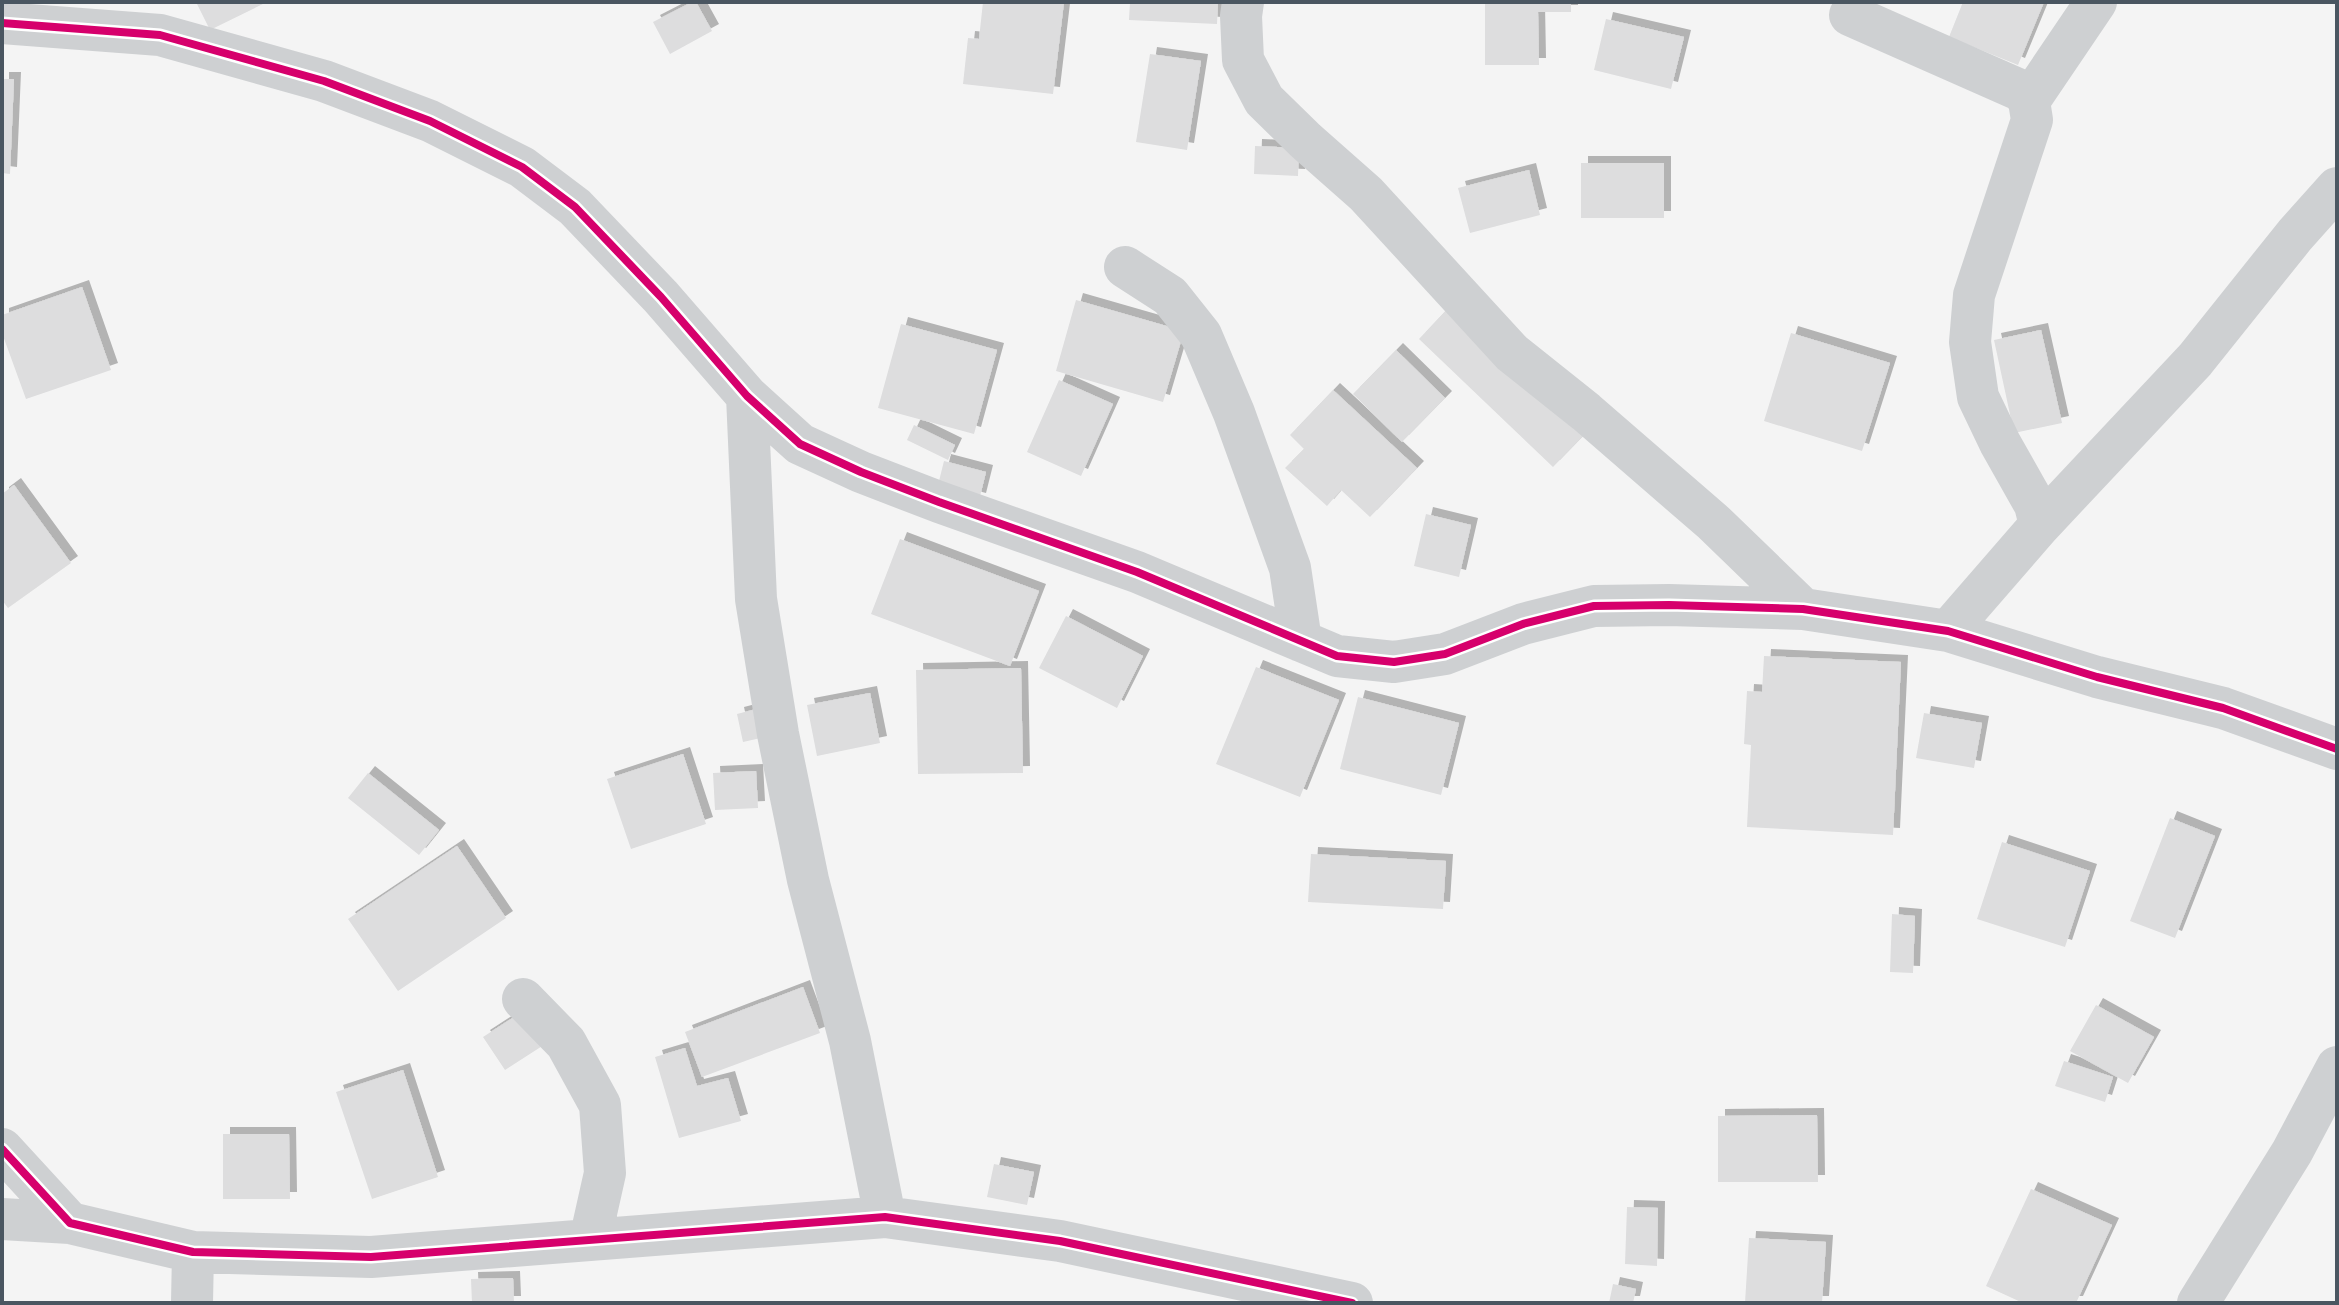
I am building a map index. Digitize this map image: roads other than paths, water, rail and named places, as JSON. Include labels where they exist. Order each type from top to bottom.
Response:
[{"type":"street","points":[[1243,2],[1243,60],[1264,100],[1366,194],[1512,353],[1586,412],[1713,522],[1803,609]]},
{"type":"street","points":[[2029,101],[2096,2]]},
{"type":"street","points":[[1850,15],[2022,91],[2029,101],[2032,120],[1974,295],[1970,342],[1978,397],[2035,505],[2040,525]]},
{"type":"street","points":[[2,23],[160,35],[324,81],[430,121],[522,167],[575,207],[661,297],[747,396],[800,444],[861,472],[1137,572],[1337,656],[1394,662],[1445,654],[1523,624],[1594,606],[1803,609],[1948,631],[2097,677],[2223,708],[2337,749]]},
{"type":"street","points":[[1948,631],[2040,525],[2195,360],[2295,235],[2337,188]]},
{"type":"street","points":[[1125,267],[1170,296],[1201,335],[1234,413],[1290,568],[1301,641]]},
{"type":"street","points":[[747,396],[756,599],[776,719],[808,880],[850,1041],[885,1217]]},
{"type":"street","points":[[523,999],[566,1043],[600,1105],[605,1173],[590,1240]]},
{"type":"street","points":[[2198,1303],[2292,1152],[2337,1067]]},
{"type":"street","points":[[2,1149],[70,1223]]},
{"type":"street","points":[[2,1219],[70,1223],[193,1252],[371,1257],[885,1217],[1060,1241],[1352,1303]]},
{"type":"street","points":[[192,1303],[193,1252]]}]
